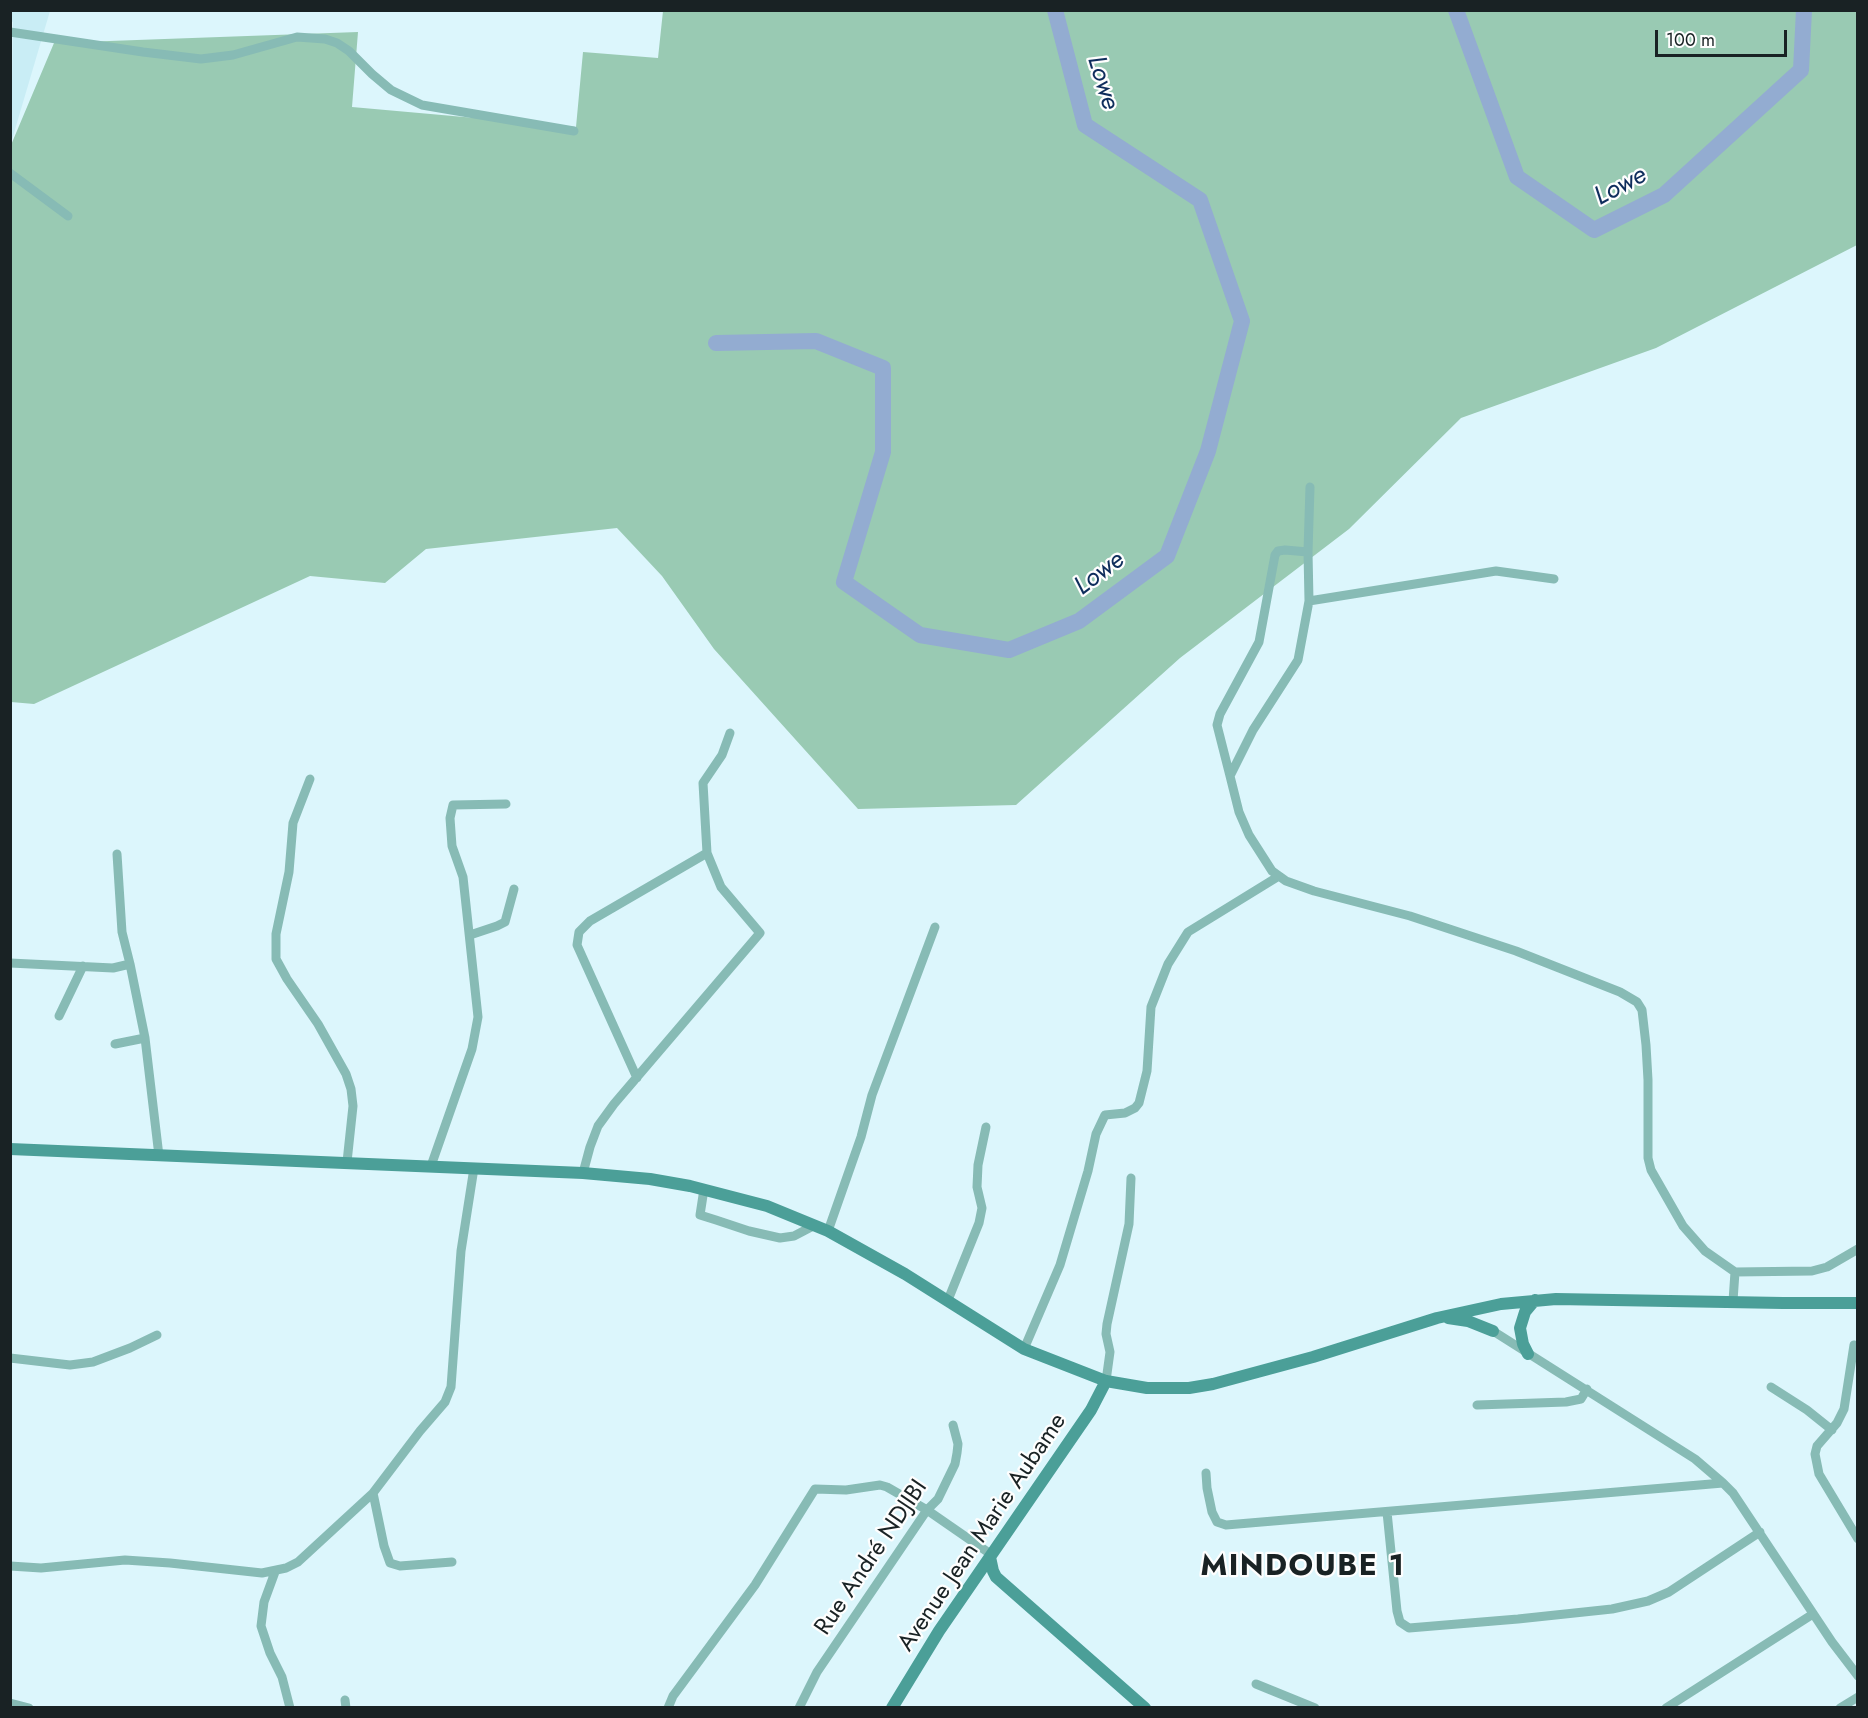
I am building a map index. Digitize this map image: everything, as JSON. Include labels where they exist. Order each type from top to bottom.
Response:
[{"type":"street","points":[[10,32],[201,59],[233,55],[297,37],[326,39],[349,51],[391,90],[422,105],[574,131]]},
{"type":"street","points":[[10,173],[68,216]]},
{"type":"street","points":[[1230,776],[1253,730],[1298,660],[1309,601],[1310,487]]},
{"type":"street","points":[[1308,552],[1285,550],[1278,551],[1275,555],[1259,642],[1220,714],[1217,725],[1239,812],[1249,835],[1267,864],[1286,881],[1314,891],[1410,916],[1516,951],[1620,992],[1637,1002],[1642,1010],[1646,1045],[1648,1158],[1651,1170],[1683,1226],[1705,1251],[1736,1272],[1812,1271],[1827,1267],[1857,1249]]},
{"type":"street","points":[[1309,601],[1496,571],[1554,579]]},
{"type":"street","points":[[583,1173],[598,1126],[614,1104],[760,933],[721,887],[707,853],[703,783],[722,755],[730,733]]},
{"type":"street","points":[[310,779],[293,823],[288,872],[276,934],[276,959],[318,1024],[349,1082],[353,1106],[347,1162]]},
{"type":"street","points":[[431,1166],[472,1049],[478,1017],[463,877],[452,846],[450,818],[453,805],[506,804]]},
{"type":"street","points":[[637,1078],[577,945],[579,932],[590,921],[707,853]]},
{"type":"street","points":[[117,854],[122,932],[145,1038],[159,1156]]},
{"type":"street","points":[[1024,1349],[1060,1265],[1088,1171],[1096,1134],[1105,1115],[1125,1113],[1135,1108],[1142,1098],[1148,1071],[1151,1007],[1168,964],[1188,932],[1279,876]]},
{"type":"street","points":[[470,935],[489,930],[505,922],[514,889]]},
{"type":"street","points":[[828,1231],[850,1170],[872,1095],[935,927]]},
{"type":"street","points":[[10,963],[113,968],[130,964]]},
{"type":"street","points":[[59,1016],[83,966]]},
{"type":"street","points":[[115,1044],[145,1038]]},
{"type":"street","points":[[948,1300],[979,1223],[982,1208],[977,1186],[978,1165],[986,1127]]},
{"type":"street","points":[[10,1149],[583,1173],[650,1179],[704,1190],[767,1206],[828,1231],[948,1300],[1024,1349],[1106,1381],[1167,1390],[1213,1384],[1313,1357],[1437,1318],[1490,1306],[1536,1300],[1857,1303]]},
{"type":"street","points":[[10,1566],[41,1568],[124,1560],[262,1573],[275,1572],[298,1562],[373,1493],[445,1402],[451,1387],[461,1251],[474,1168]]},
{"type":"street","points":[[1106,1381],[1110,1352],[1106,1334],[1107,1324],[1129,1224],[1131,1178]]},
{"type":"street","points":[[704,1190],[700,1215],[749,1231],[785,1238],[795,1236],[815,1225]]},
{"type":"street","points":[[1733,1301],[1736,1272]]},
{"type":"street","points":[[1528,1354],[1523,1344],[1520,1328],[1525,1312],[1536,1300]]},
{"type":"street","points":[[1490,1306],[1486,1316],[1493,1331]]},
{"type":"street","points":[[1437,1318],[1461,1320],[1493,1331],[1695,1459],[1733,1493],[1857,1676]]},
{"type":"street","points":[[10,1358],[70,1365],[93,1362],[157,1335]]},
{"type":"street","points":[[1854,1345],[1844,1409],[1832,1430],[1817,1446],[1815,1463],[1818,1474],[1857,1539]]},
{"type":"street","name":"Avenue Jean Marie Aubame","points":[[892,1707],[974,1579],[1092,1410],[1106,1381]]},
{"type":"street","points":[[1771,1387],[1832,1430]]},
{"type":"street","points":[[1478,1405],[1566,1402],[1581,1399],[1587,1389]]},
{"type":"street","name":"Rue André NDJIBI","points":[[799,1707],[818,1672],[927,1510],[938,1499],[955,1464],[958,1444],[953,1425]]},
{"type":"street","points":[[1206,1473],[1212,1512],[1217,1522],[1226,1525],[1723,1483]]},
{"type":"street","points":[[668,1707],[673,1696],[755,1585],[815,1489],[846,1490],[880,1485],[927,1510],[991,1556],[996,1577],[1145,1707]]},
{"type":"street","points":[[373,1493],[384,1546],[390,1563],[400,1566],[452,1562]]},
{"type":"street","points":[[1387,1512],[1397,1611],[1400,1622],[1409,1628],[1612,1609],[1648,1601],[1669,1592],[1760,1532]]},
{"type":"street","points":[[275,1572],[264,1602],[261,1626],[270,1653],[282,1677],[290,1707]]},
{"type":"street","points":[[974,1579],[996,1577]]},
{"type":"street","points":[[1666,1707],[1813,1614]]},
{"type":"street","points":[[1256,1684],[1315,1707]]},
{"type":"street","points":[[1840,1707],[1857,1696]]},
{"type":"street","points":[[10,1703],[29,1707]]},
{"type":"shaded area","points":[[10,11],[50,11],[11,143],[13,22]]},
{"type":"green space","points":[[663,11],[1857,11],[1857,245],[1656,348],[1461,418],[1349,529],[1180,658],[1016,805],[858,809],[714,649],[662,576],[617,528],[426,549],[385,583],[310,576],[34,704],[11,702],[11,145],[54,43],[358,32],[352,107],[576,127],[583,52],[658,58]]},
{"type":"waterway","name":"Lowe","points":[[716,343],[816,341],[883,368],[883,452],[844,582],[920,635],[1009,650],[1079,621],[1167,556],[1208,451],[1242,321],[1200,200],[1085,125],[1055,10]]},
{"type":"waterway","name":"Lowe","points":[[1456,10],[1517,177],[1594,230],[1664,195],[1801,70],[1804,10]]},
{"type":"district","name":"MINDOUBE 1","points":[[1303,1568]]}]
